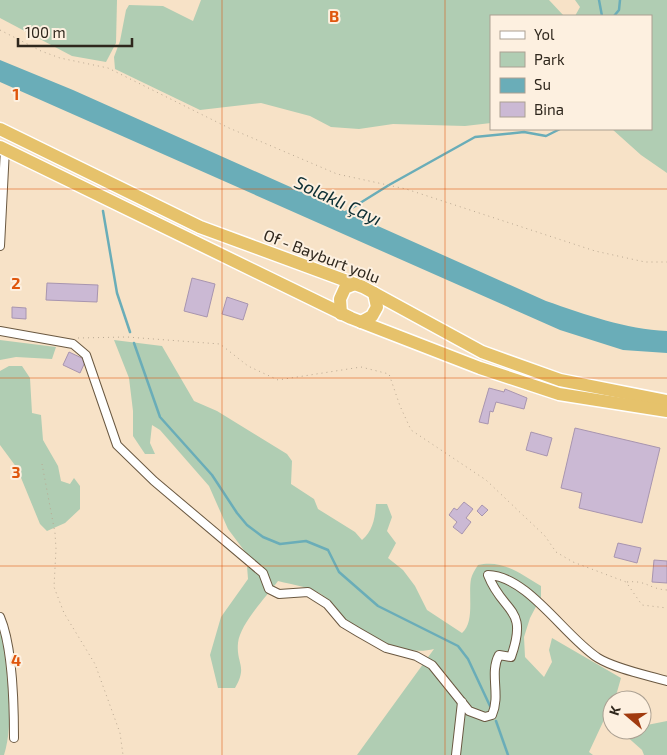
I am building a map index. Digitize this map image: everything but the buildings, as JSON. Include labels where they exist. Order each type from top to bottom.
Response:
[{"type":"highway","name":"Of - Bayburt yolu","points":[[0,128],[200,227],[355,284],[482,352],[560,380],[667,401]]},
{"type":"highway","points":[[2,148],[341,314],[361,322],[480,368],[559,394],[667,411]]},
{"type":"highway","points":[[341,314],[340,299],[345,288],[355,284]]},
{"type":"highway","points":[[361,322],[372,316],[376,307],[374,293]]},
{"type":"street","points":[[0,246],[2,148]]},
{"type":"street","points":[[0,332],[72,344],[86,355],[117,445],[132,462],[263,573],[269,589],[279,594],[308,592],[327,604],[343,623],[365,636],[386,648],[416,656],[432,665],[469,711],[485,717],[492,715],[496,707],[495,662],[499,655],[511,657],[518,638],[518,623],[513,610],[491,584],[488,576],[498,576],[511,581],[548,611],[585,649],[601,660],[667,681]]},
{"type":"street","points":[[0,617],[6,631],[14,714],[14,738]]},
{"type":"street","points":[[456,755],[462,702]]},
{"type":"path","points":[[0,30],[47,54],[108,68],[229,128],[337,174],[415,192],[595,251],[645,262],[667,262]]},
{"type":"path","points":[[70,338],[127,337],[220,344],[248,366],[278,380],[361,367],[389,374],[411,430],[486,480],[545,536],[556,552],[573,562],[626,582],[641,580],[651,587],[667,590]]},
{"type":"path","points":[[42,464],[55,533],[54,587],[64,613],[95,664],[120,733],[123,755]]},
{"type":"path","points":[[626,582],[642,605],[667,608]]},
{"type":"green space","points":[[0,0],[117,0],[116,43],[106,62],[72,56],[0,18]]},
{"type":"green space","points":[[201,0],[549,0],[563,15],[490,15],[490,123],[465,126],[393,124],[359,129],[331,127],[310,116],[261,103],[200,110],[115,69],[114,57],[129,5],[163,6],[193,21]]},
{"type":"green space","points":[[575,0],[667,0],[667,173],[641,155],[613,130],[652,130],[652,15],[576,15],[580,7]]},
{"type":"green space","points":[[0,340],[56,347],[52,359],[16,357],[0,360]]},
{"type":"green space","points":[[114,340],[162,346],[194,401],[217,411],[287,454],[292,461],[291,484],[314,499],[318,509],[355,532],[362,540],[369,533],[373,524],[376,504],[387,504],[392,517],[387,531],[396,543],[388,558],[403,570],[415,586],[427,610],[462,633],[466,628],[470,615],[470,585],[478,565],[495,564],[503,566],[519,572],[541,586],[541,597],[530,618],[524,637],[525,657],[544,677],[552,662],[549,650],[552,638],[621,678],[618,690],[602,690],[602,724],[589,752],[593,755],[357,755],[434,649],[423,651],[411,650],[386,644],[352,625],[320,594],[309,589],[278,581],[243,628],[238,643],[241,670],[239,681],[235,688],[218,688],[210,655],[221,617],[248,579],[246,553],[228,529],[209,486],[160,430],[152,425],[150,443],[155,454],[145,454],[133,436],[133,411],[129,378]]},
{"type":"green space","points":[[9,366],[22,366],[30,378],[32,413],[41,415],[43,440],[58,466],[61,481],[70,484],[74,478],[80,486],[80,509],[65,523],[47,531],[40,524],[17,468],[0,445],[0,371]]},
{"type":"green space","points":[[0,628],[4,638],[9,697],[9,728],[4,755],[0,755]]},
{"type":"green space","points":[[667,721],[667,755],[644,755],[642,750],[631,740],[652,740],[652,724]]},
{"type":"water","points":[[0,60],[73,90],[546,301],[621,324],[667,331],[667,353],[623,350],[560,330],[0,82]]},
{"type":"waterway","points":[[599,0],[602,15]]},
{"type":"waterway","points":[[615,15],[619,10],[620,0]]},
{"type":"waterway","name":"Solaklı Çayı","points":[[344,213],[389,185],[475,137],[524,132],[546,136],[558,130]]},
{"type":"waterway","points":[[103,211],[117,293],[130,332]]},
{"type":"waterway","points":[[134,343],[160,417],[212,475],[247,525],[263,537],[280,544],[306,541],[328,550],[339,572],[378,606],[458,646],[468,659],[490,706]]},
{"type":"waterway","points":[[496,721],[508,755]]}]
